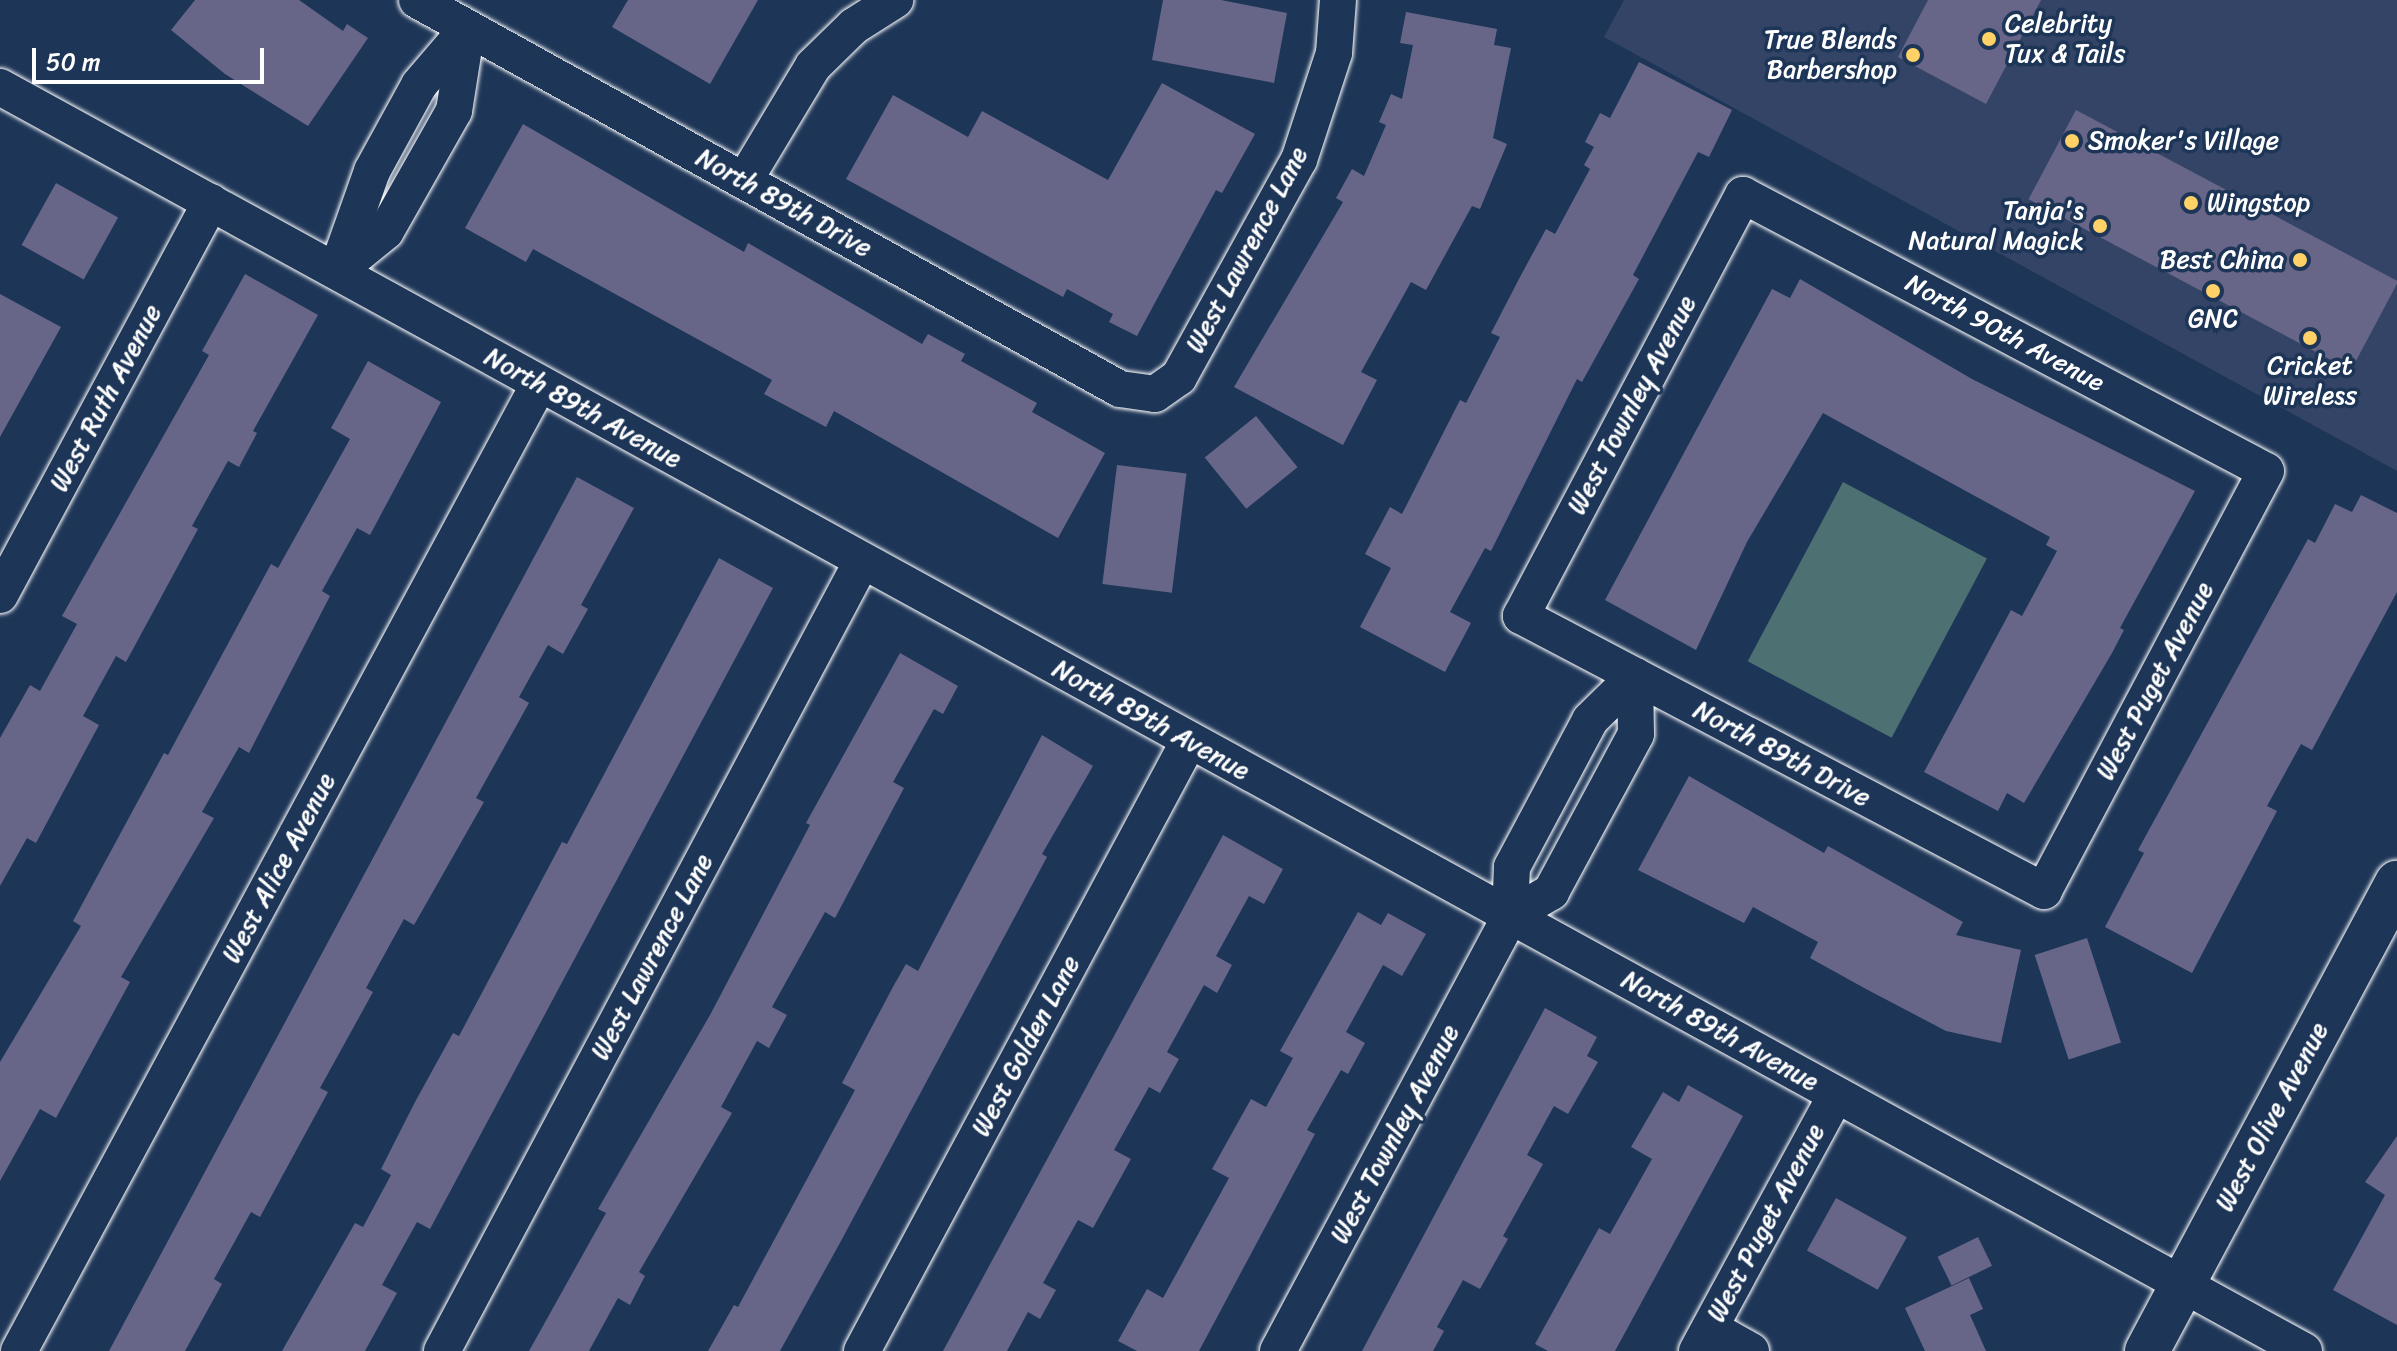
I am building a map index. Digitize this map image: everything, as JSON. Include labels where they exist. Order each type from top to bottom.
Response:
[{"type":"main road","name":"West Olive Avenue","points":[[2147,1351],[2396,891]]},
{"type":"street","name":"North 89th Drive","points":[[417,0],[1120,389],[1155,394]]},
{"type":"street","points":[[744,181],[813,66],[854,26],[895,0]]},
{"type":"street","name":"West Lawrence Lane","points":[[1155,394],[1179,377],[1299,160],[1334,53],[1338,0]]},
{"type":"street","points":[[337,271],[359,202],[392,134],[419,85],[467,29]]},
{"type":"street","points":[[337,271],[386,231],[431,154],[454,111],[467,29]]},
{"type":"street","name":"North 89th Avenue","points":[[0,87],[861,563],[2304,1351]]},
{"type":"street","points":[[392,134],[431,154]]},
{"type":"street","name":"North 90th Avenue","points":[[1743,195],[2266,471]]},
{"type":"street","name":"West Townley Avenue","points":[[1521,616],[1743,195]]},
{"type":"street","name":"West Ruth Avenue","points":[[0,595],[211,202]]},
{"type":"street","name":"West Alice Avenue","points":[[19,1351],[539,384]]},
{"type":"street","name":"West Puget Avenue","points":[[2044,891],[2266,471]]},
{"type":"street","name":"West Lawrence Lane","points":[[442,1351],[861,563]]},
{"type":"street","name":"North 89th Drive","points":[[1521,616],[2044,891]]},
{"type":"street","points":[[1510,916],[1551,892],[1636,734],[1635,676]]},
{"type":"street","name":"West Townley Avenue","points":[[1278,1351],[1510,916],[1512,867],[1590,720],[1635,676]]},
{"type":"street","name":"West Golden Lane","points":[[862,1351],[1189,741]]},
{"type":"street","points":[[1548,799],[1589,821]]},
{"type":"street","name":"West Puget Avenue","points":[[1703,1340],[1836,1095]]},
{"type":"street","points":[[1703,1340],[1751,1351]]},
{"type":"shaded area","points":[[1624,0],[2397,0],[2397,471],[1604,37]]},
{"type":"green space","points":[[1843,482],[1987,559],[1892,738],[1748,661]]},
{"type":"building","points":[[195,0],[299,0],[343,31],[347,24],[368,38],[308,126],[225,74],[171,30]]},
{"type":"building","points":[[628,0],[758,0],[710,84],[612,27]]},
{"type":"building","points":[[1163,0],[1221,0],[1287,13],[1274,83],[1152,60]]},
{"type":"building","points":[[1928,0],[2041,0],[1986,104],[1898,57]]},
{"type":"building","points":[[1406,12],[1497,29],[1494,45],[1511,48],[1493,138],[1507,144],[1480,209],[1472,206],[1426,290],[1411,282],[1361,372],[1377,380],[1343,445],[1234,387],[1343,202],[1336,198],[1352,169],[1364,176],[1386,125],[1379,122],[1391,94],[1402,99],[1413,45],[1400,43]]},
{"type":"building","points":[[1639,62],[1732,110],[1709,157],[1698,152],[1633,275],[1639,279],[1582,382],[1577,379],[1491,551],[1485,548],[1450,612],[1471,623],[1445,672],[1360,627],[1391,568],[1365,554],[1390,507],[1402,514],[1460,400],[1466,403],[1500,337],[1491,333],[1520,277],[1546,229],[1555,234],[1590,169],[1584,165],[1594,147],[1585,142],[1600,113],[1610,118]]},
{"type":"building","points":[[1162,83],[1255,134],[1222,193],[1216,190],[1137,336],[1109,322],[1113,314],[1067,289],[1063,297],[846,179],[893,95],[968,137],[982,111],[1108,180]]},
{"type":"building","points":[[2076,110],[2397,281],[2351,371],[2029,199]]},
{"type":"building","points":[[523,124],[744,252],[748,243],[922,344],[928,334],[965,354],[961,361],[1037,403],[1032,412],[1105,453],[1058,538],[834,411],[826,427],[764,394],[772,380],[533,249],[526,262],[465,228]]},
{"type":"building","points":[[56,183],[118,217],[84,280],[22,245]]},
{"type":"building","points":[[245,274],[318,315],[253,431],[257,433],[239,467],[228,461],[192,526],[198,529],[126,662],[116,656],[83,716],[99,725],[36,843],[27,838],[0,886],[0,738],[30,685],[40,691],[77,624],[62,616],[209,355],[202,351]]},
{"type":"building","points":[[1800,279],[1972,379],[2195,491],[2120,628],[2124,630],[2112,653],[2024,803],[2007,793],[1998,811],[1924,772],[2011,610],[2022,616],[2057,551],[2046,545],[2050,537],[1823,413],[1747,542],[1696,650],[1605,600],[1772,289],[1790,298]]},
{"type":"building","points":[[0,294],[61,327],[0,437]]},
{"type":"building","points":[[368,361],[441,402],[370,535],[357,528],[322,591],[330,596],[249,753],[239,747],[202,812],[214,818],[121,977],[130,982],[56,1118],[40,1109],[0,1181],[0,1062],[81,926],[73,921],[164,753],[168,755],[271,564],[278,568],[350,439],[331,428]]},
{"type":"building","points":[[1256,416],[1298,467],[1246,509],[1205,458]]},
{"type":"building","points":[[1117,465],[1186,474],[1172,593],[1102,584]]},
{"type":"building","points":[[577,477],[634,508],[581,605],[588,609],[563,654],[548,645],[519,697],[529,703],[476,798],[484,802],[414,925],[404,919],[366,988],[373,992],[320,1088],[328,1092],[260,1217],[251,1212],[214,1279],[222,1284],[185,1351],[109,1351]]},
{"type":"building","points":[[2361,495],[2397,513],[2397,592],[2312,750],[2301,744],[2267,806],[2277,811],[2192,973],[2105,927],[2144,853],[2138,850],[2308,539],[2315,543],[2335,504],[2352,512]]},
{"type":"building","points":[[719,558],[773,588],[430,1229],[417,1222],[382,1285],[397,1293],[365,1351],[282,1351],[355,1223],[363,1227],[391,1175],[381,1169],[415,1102],[453,1033],[459,1036],[562,842],[567,844]]},
{"type":"building","points":[[900,653],[958,686],[943,714],[934,709],[893,782],[904,788],[835,918],[825,912],[772,1007],[787,1015],[769,1048],[757,1041],[721,1107],[732,1113],[639,1272],[645,1276],[630,1305],[618,1298],[589,1351],[529,1351],[606,1213],[598,1209],[710,1015],[810,825],[806,823]]},
{"type":"building","points":[[1042,735],[1093,766],[1042,854],[1047,857],[841,1241],[780,1351],[708,1351],[734,1305],[738,1307],[855,1090],[842,1083],[894,985],[906,964],[918,971]]},
{"type":"building","points":[[1689,776],[1824,853],[1828,846],[1963,922],[1956,935],[2021,950],[2001,1043],[1946,1031],[1866,989],[1810,958],[1818,942],[1753,907],[1744,923],[1638,870]]},
{"type":"building","points":[[1223,835],[1283,869],[1264,904],[1249,896],[1216,956],[1232,965],[1217,993],[1204,985],[1167,1052],[1179,1059],[1160,1093],[1149,1087],[1114,1150],[1131,1159],[1093,1228],[1078,1220],[1043,1283],[1056,1290],[1040,1319],[1028,1312],[1007,1351],[943,1351]]},
{"type":"building","points":[[1358,912],[1381,925],[1388,913],[1426,934],[1402,976],[1383,965],[1346,1032],[1365,1043],[1348,1074],[1341,1070],[1307,1130],[1315,1134],[1199,1351],[1137,1351],[1118,1341],[1147,1289],[1163,1298],[1229,1178],[1212,1169],[1251,1099],[1266,1107],[1293,1058],[1280,1051]]},
{"type":"building","points":[[2087,938],[2121,1043],[2069,1060],[2035,955]]},
{"type":"building","points":[[1545,1008],[1597,1037],[1587,1056],[1598,1062],[1568,1114],[1554,1106],[1527,1155],[1543,1164],[1503,1236],[1508,1239],[1480,1289],[1463,1280],[1437,1327],[1444,1331],[1433,1351],[1362,1351]]},
{"type":"building","points":[[1688,1085],[1743,1116],[1615,1351],[1548,1351],[1535,1344],[1599,1228],[1610,1234],[1652,1159],[1631,1147],[1663,1092],[1679,1102]]},
{"type":"building","points":[[2397,1136],[2397,1325],[2333,1290],[2385,1195],[2365,1182]]},
{"type":"building","points":[[1836,1198],[1907,1237],[1878,1290],[1807,1250]]},
{"type":"building","points":[[1978,1237],[1992,1266],[1952,1285],[1938,1257]]},
{"type":"building","points":[[1969,1278],[1983,1309],[1970,1315],[1986,1351],[1925,1351],[1905,1308]]},
{"type":"place","name":"Celebrity Tux & Tails","points":[[1989,39]]},
{"type":"place","name":"True Blends Barbershop","points":[[1913,55]]},
{"type":"place","name":"Smoker's Village","points":[[2072,141]]},
{"type":"place","name":"Wingstop","points":[[2191,203]]},
{"type":"place","name":"Tanja's Natural Magick","points":[[2100,226]]},
{"type":"place","name":"Best China","points":[[2300,260]]},
{"type":"place","name":"GNC","points":[[2213,291]]},
{"type":"place","name":"Cricket Wireless","points":[[2310,338]]}]
